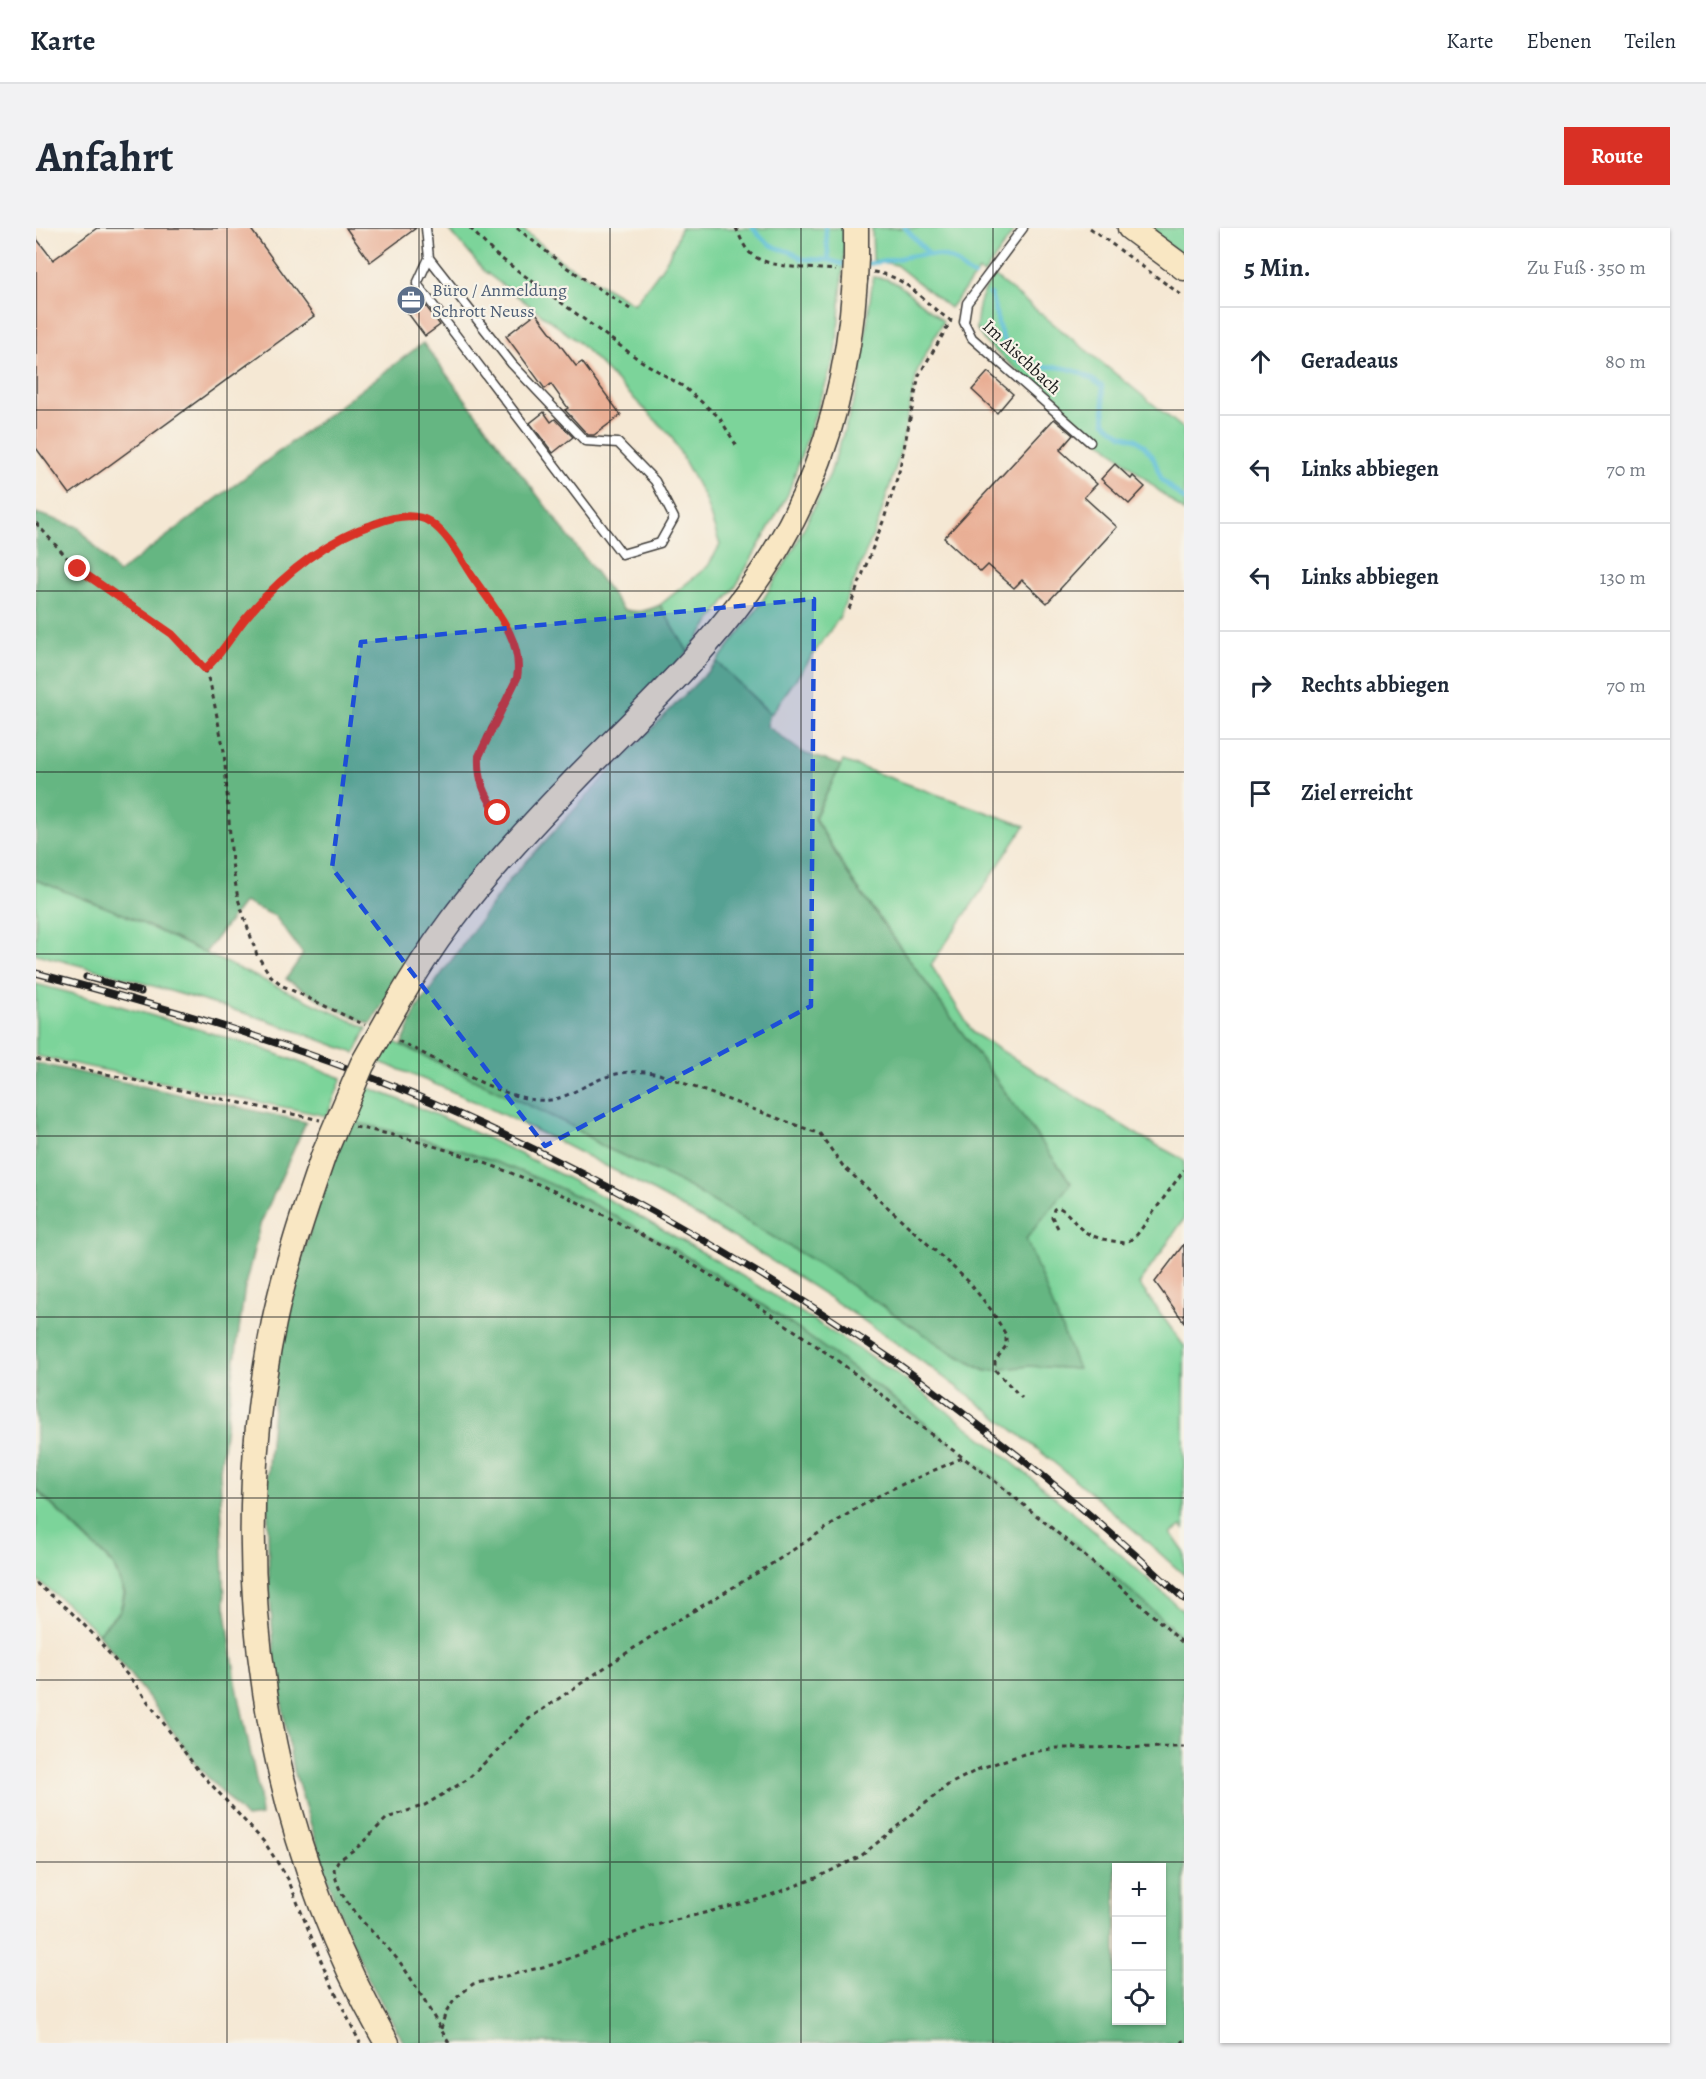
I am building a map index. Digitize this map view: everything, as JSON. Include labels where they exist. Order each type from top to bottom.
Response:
[{"type":"main road","points":[[387,2043],[359,1991],[327,1920],[293,1819],[276,1751],[260,1650],[253,1554],[254,1475],[274,1322],[290,1260],[324,1154],[362,1065],[396,1005],[451,920],[484,879],[568,787],[692,662],[750,591],[781,543],[821,453],[836,406],[847,356],[856,269],[856,228]]},
{"type":"main road","points":[[1130,228],[1184,268]]},
{"type":"lane","points":[[426,228],[429,258],[417,284],[622,554],[660,543],[674,518],[655,481],[618,443],[585,441],[512,364],[429,258]]},
{"type":"lane","name":"Im Aischbach","points":[[1023,228],[967,303],[964,322],[972,338],[1090,442]]},
{"type":"path","points":[[470,228],[495,254],[519,272],[638,359],[684,387],[719,417],[738,448]]},
{"type":"path","points":[[517,228],[563,265],[630,309]]},
{"type":"path","points":[[1090,228],[1184,297]]},
{"type":"path","points":[[849,609],[884,519],[899,472],[920,375],[951,321]]},
{"type":"path","points":[[205,669],[270,592],[290,572],[311,556],[361,528],[383,521],[407,517],[428,521],[448,540],[511,636],[517,654],[519,666],[517,678],[479,756],[478,770],[482,786],[488,800],[498,813]]},
{"type":"path","points":[[36,523],[78,569],[172,634],[205,669],[224,751],[232,863],[238,899],[257,955],[270,975],[283,986],[370,1028]]},
{"type":"path","points":[[392,1038],[500,1090],[523,1098],[556,1099],[609,1076],[642,1070],[700,1088],[820,1134],[843,1166],[968,1281],[993,1311],[1006,1335],[1006,1346],[995,1361],[994,1370],[1022,1398]]},
{"type":"path","points":[[36,1059],[326,1121]]},
{"type":"path","points":[[350,1125],[427,1144],[512,1172],[563,1194],[631,1229],[717,1280],[843,1365],[1018,1499],[1184,1644]]},
{"type":"path","points":[[1058,1228],[1052,1217],[1054,1209],[1058,1207],[1066,1211],[1080,1228],[1091,1236],[1125,1243],[1130,1241],[1184,1170]]},
{"type":"path","points":[[449,2043],[404,1967],[343,1897],[334,1876],[334,1868],[338,1861],[359,1846],[387,1818],[425,1805],[468,1779],[531,1717],[656,1634],[885,1492],[962,1458]]},
{"type":"path","points":[[36,1583],[67,1608],[92,1633],[135,1684],[196,1769],[265,1843],[288,1879],[325,1971],[360,2043]]},
{"type":"path","points":[[441,2029],[445,2014],[455,1999],[473,1984],[555,1964],[652,1926],[760,1899],[825,1874],[861,1856],[948,1785],[981,1768],[1027,1753],[1056,1748],[1184,1747]]},
{"type":"highlighted area","points":[[814,599],[811,1006],[545,1146],[332,868],[361,642]]},
{"type":"green space","points":[[448,228],[521,228],[564,263],[634,304],[667,259],[680,228],[843,228],[845,243],[836,354],[788,494],[736,586],[688,652],[660,605],[708,566],[720,545],[704,497],[671,436],[577,341],[484,271]]},
{"type":"green space","points":[[872,228],[1016,228],[984,274],[979,271],[950,308],[896,265],[873,260]]},
{"type":"green space","points":[[1144,228],[1184,228],[1184,257]]},
{"type":"green space","points":[[994,276],[1184,429],[1184,512],[986,343],[976,328],[977,319],[985,289]]},
{"type":"green space","points":[[873,277],[887,279],[899,285],[943,321],[918,369],[899,457],[878,523],[839,618],[771,714],[717,662],[758,608],[792,552],[830,474],[859,385]]},
{"type":"green space","points":[[423,343],[623,609],[642,611],[660,605],[688,652],[390,993],[370,1024],[330,1006],[286,979],[303,954],[275,916],[244,902],[205,953],[123,914],[36,880],[36,513],[78,527],[118,573]]},
{"type":"green space","points":[[717,662],[770,714],[767,726],[803,753],[841,765],[814,818],[852,881],[1071,1183],[1026,1239],[1078,1369],[1029,1366],[986,1371],[949,1351],[824,1267],[675,1179],[604,1147],[570,1125],[402,1045],[417,1008],[510,879],[614,767]]},
{"type":"green space","points":[[843,761],[1025,826],[931,965],[973,1033],[1138,1135],[1184,1160],[1184,1219],[1139,1284],[1184,1346],[1184,1529],[1181,1526],[1171,1533],[1184,1552],[1184,1575],[1054,1462],[987,1409],[918,1358],[776,1263],[702,1219],[566,1145],[473,1100],[377,1061],[388,1039],[570,1125],[604,1147],[675,1179],[824,1267],[949,1351],[985,1371],[1029,1366],[1077,1369],[1025,1239],[1071,1183],[852,880],[815,818]]},
{"type":"green space","points":[[36,880],[123,914],[367,1028],[355,1053],[267,1020],[120,976],[36,954]]},
{"type":"green space","points":[[36,984],[258,1047],[342,1078],[327,1116],[36,1056]]},
{"type":"green space","points":[[36,1063],[306,1122],[260,1225],[245,1286],[220,1470],[225,1605],[236,1682],[259,1794],[261,1816],[246,1818],[198,1767],[157,1709],[98,1634],[121,1610],[125,1593],[113,1564],[36,1489]]},
{"type":"green space","points":[[364,1086],[489,1139],[609,1200],[743,1276],[888,1368],[1003,1454],[1184,1612],[1184,1639],[1101,1566],[987,1472],[865,1377],[769,1309],[669,1246],[566,1191],[514,1169],[458,1150],[402,1133],[347,1121]]},
{"type":"green space","points":[[347,1121],[430,1141],[514,1169],[566,1191],[669,1246],[769,1309],[865,1377],[958,1449],[1129,1590],[1184,1639],[1184,2043],[404,2043],[369,1980],[331,1890],[292,1764],[275,1663],[269,1585],[267,1477],[277,1363],[293,1288],[324,1184]]},
{"type":"green space","points":[[36,1490],[113,1565],[124,1593],[120,1610],[98,1633],[36,1579]]},
{"type":"building","points":[[97,228],[250,228],[314,316],[70,494],[36,448],[36,238],[53,260]]},
{"type":"building","points":[[346,228],[416,228],[370,262]]},
{"type":"building","points":[[416,293],[440,325],[425,336],[401,304]]},
{"type":"building","points":[[536,313],[576,366],[582,362],[621,415],[594,435],[588,435],[565,410],[568,408],[551,384],[545,389],[506,336]]},
{"type":"building","points":[[988,372],[1013,394],[997,413],[972,390]]},
{"type":"building","points":[[544,412],[551,422],[555,419],[573,437],[553,453],[530,423]]},
{"type":"building","points":[[1054,419],[1073,435],[1060,450],[1097,484],[1084,497],[1117,527],[1047,603],[1022,580],[1014,588],[988,565],[981,572],[944,538]]},
{"type":"building","points":[[1115,464],[1131,479],[1133,476],[1145,487],[1129,504],[1101,479]]},
{"type":"building","points":[[1184,1244],[1184,1322],[1155,1282]]},
{"type":"waterway","points":[[753,228],[775,247],[793,253],[802,259],[829,260],[850,264]]},
{"type":"waterway","points":[[825,228],[829,260]]},
{"type":"waterway","points":[[905,228],[930,255]]},
{"type":"waterway","points":[[864,264],[916,255],[937,255],[952,259],[974,276]]},
{"type":"waterway","points":[[990,294],[1001,333],[1016,358],[1031,366],[1073,370],[1102,386],[1105,422],[1122,435],[1136,439],[1145,447],[1153,457],[1162,480],[1184,500]]},
{"type":"railway","points":[[36,973],[129,998],[267,1040],[358,1072],[466,1117],[592,1178],[775,1283],[907,1371],[1043,1476],[1101,1524],[1184,1599]]},
{"type":"railway","points":[[86,977],[141,992]]},
{"type":"place","name":"Büro / Anmeldung Schrott Neuss","points":[[411,300]]},
{"type":"route","points":[[78,569],[172,634],[205,669],[253,609],[290,572],[311,556],[361,528],[383,521],[407,517],[428,521],[448,540],[511,636],[517,654],[519,666],[517,678],[479,756],[478,770],[482,786],[488,800],[498,813]]}]
